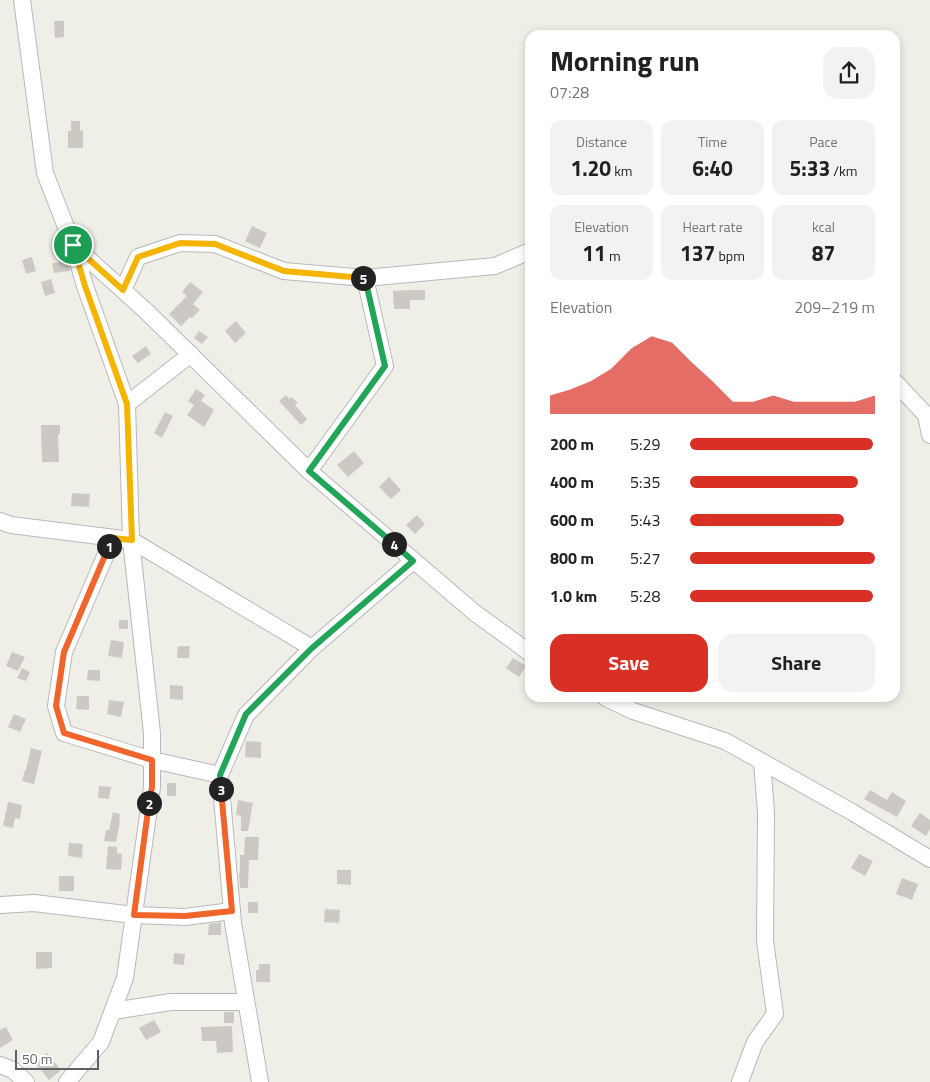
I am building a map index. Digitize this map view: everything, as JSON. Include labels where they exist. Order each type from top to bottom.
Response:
[{"type":"street","points":[[22,0],[45,173],[73,245],[85,286],[127,404],[132,540],[152,733],[152,787],[125,978],[101,1042],[67,1082]]},
{"type":"street","points":[[123,290],[138,257],[180,243],[215,244],[284,271],[365,278],[495,266],[525,252]]},
{"type":"street","points":[[73,245],[191,354],[309,471],[475,613],[525,649]]},
{"type":"street","points":[[309,471],[385,366],[365,278]]},
{"type":"street","points":[[127,404],[191,354]]},
{"type":"street","points":[[900,387],[926,415],[930,436]]},
{"type":"street","points":[[0,522],[132,540],[312,648]]},
{"type":"street","points":[[113,538],[64,652],[56,706],[64,733],[152,760],[220,775]]},
{"type":"street","points":[[260,1082],[232,923],[220,775],[246,714],[312,648],[413,561]]},
{"type":"street","points":[[614,702],[632,711],[725,741],[852,812],[930,859]]},
{"type":"street","points":[[740,1082],[755,1042],[776,1014],[765,941],[766,812],[762,762]]},
{"type":"street","points":[[0,905],[34,904],[134,915],[185,916],[232,911]]},
{"type":"street","points":[[113,1011],[171,1002],[246,1002]]},
{"type":"street","points":[[0,1065],[13,1070],[26,1082]]},
{"type":"building","points":[[54,21],[64,21],[64,37],[55,38]]},
{"type":"building","points":[[71,121],[80,121],[80,131],[83,130],[83,148],[68,148],[68,131],[71,131]]},
{"type":"building","points":[[252,226],[267,233],[260,248],[245,241]]},
{"type":"building","points":[[66,255],[70,271],[54,273],[52,263],[59,263],[58,256]]},
{"type":"building","points":[[32,257],[36,271],[26,274],[22,260]]},
{"type":"building","points":[[51,279],[55,293],[45,296],[41,282]]},
{"type":"building","points":[[190,282],[203,292],[193,304],[200,310],[181,326],[169,314],[187,296],[182,292]]},
{"type":"building","points":[[425,290],[425,300],[410,300],[410,309],[394,309],[393,291]]},
{"type":"building","points":[[236,321],[246,333],[235,343],[225,331]]},
{"type":"building","points":[[199,331],[208,337],[202,344],[194,338]]},
{"type":"building","points":[[146,346],[151,354],[138,363],[132,356]]},
{"type":"building","points":[[196,389],[205,395],[201,401],[214,410],[204,427],[187,415],[194,405],[188,401]]},
{"type":"building","points":[[286,395],[289,399],[292,397],[298,403],[295,405],[307,419],[301,425],[279,401]]},
{"type":"building","points":[[165,412],[173,416],[162,438],[154,433]]},
{"type":"building","points":[[41,425],[60,425],[60,434],[58,434],[59,462],[42,462]]},
{"type":"building","points":[[354,451],[364,463],[348,477],[337,465]]},
{"type":"building","points":[[389,477],[401,490],[391,499],[379,487]]},
{"type":"building","points":[[72,493],[90,494],[89,507],[71,506]]},
{"type":"building","points":[[417,515],[425,524],[415,534],[406,525]]},
{"type":"building","points":[[119,620],[128,620],[128,629],[119,629]]},
{"type":"building","points":[[111,640],[124,642],[122,658],[108,656]]},
{"type":"building","points":[[178,646],[190,646],[189,658],[177,658]]},
{"type":"building","points":[[12,652],[25,657],[18,671],[6,666]]},
{"type":"building","points":[[513,658],[525,665],[519,677],[506,668]]},
{"type":"building","points":[[22,668],[30,672],[26,681],[17,678]]},
{"type":"building","points":[[88,670],[100,670],[100,681],[87,680]]},
{"type":"building","points":[[170,685],[183,686],[183,700],[170,699]]},
{"type":"building","points":[[77,696],[89,696],[89,710],[76,709]]},
{"type":"building","points":[[109,700],[124,702],[121,717],[107,714]]},
{"type":"building","points":[[14,714],[26,719],[20,732],[8,727]]},
{"type":"building","points":[[246,741],[261,742],[261,758],[245,757]]},
{"type":"building","points":[[31,748],[42,751],[34,784],[22,781]]},
{"type":"building","points":[[167,783],[176,783],[176,796],[167,796]]},
{"type":"building","points":[[99,786],[111,787],[109,799],[98,798]]},
{"type":"building","points":[[870,790],[887,800],[892,792],[906,801],[897,817],[864,799]]},
{"type":"building","points":[[238,800],[253,803],[248,831],[241,831],[241,816],[236,815]]},
{"type":"building","points":[[8,802],[22,805],[20,819],[15,818],[13,828],[3,826]]},
{"type":"building","points":[[113,812],[120,814],[116,842],[104,841],[106,830],[109,830]]},
{"type":"building","points":[[920,813],[930,820],[930,829],[926,836],[911,826]]},
{"type":"building","points":[[245,837],[259,837],[258,860],[249,860],[248,888],[240,888],[240,855],[244,855]]},
{"type":"building","points":[[69,843],[83,844],[82,858],[68,856]]},
{"type":"building","points":[[108,846],[117,847],[117,853],[122,854],[121,870],[106,869]]},
{"type":"building","points":[[859,854],[873,861],[865,876],[851,868]]},
{"type":"building","points":[[337,870],[351,870],[351,885],[337,884]]},
{"type":"building","points":[[59,876],[74,876],[74,891],[59,891]]},
{"type":"building","points":[[902,878],[918,884],[912,900],[896,894]]},
{"type":"building","points":[[248,902],[258,902],[258,913],[248,913]]},
{"type":"building","points":[[325,909],[340,910],[339,923],[324,922]]},
{"type":"building","points":[[221,922],[221,935],[208,935],[209,924]]},
{"type":"building","points":[[36,952],[52,952],[52,968],[36,969]]},
{"type":"building","points":[[174,953],[185,954],[184,965],[173,964]]},
{"type":"building","points":[[259,964],[270,964],[270,982],[256,982],[256,970],[259,970]]},
{"type":"building","points":[[224,1012],[234,1012],[234,1023],[224,1023]]},
{"type":"building","points":[[154,1020],[161,1032],[146,1040],[139,1028]]},
{"type":"building","points":[[232,1026],[233,1052],[217,1053],[216,1041],[202,1041],[201,1027]]},
{"type":"building","points":[[6,1027],[13,1040],[0,1048],[0,1030]]},
{"type":"building","points":[[47,1053],[61,1070],[49,1080],[35,1063]]},
{"type":"route","points":[[180,243],[215,244],[284,271],[365,278],[385,366],[309,471],[413,561],[312,648],[246,714],[220,775],[232,911],[185,916],[134,915],[152,787],[152,760],[64,733],[56,706],[64,652],[113,538],[132,540],[127,404],[85,286],[73,245],[123,290],[138,257],[180,243]]}]
